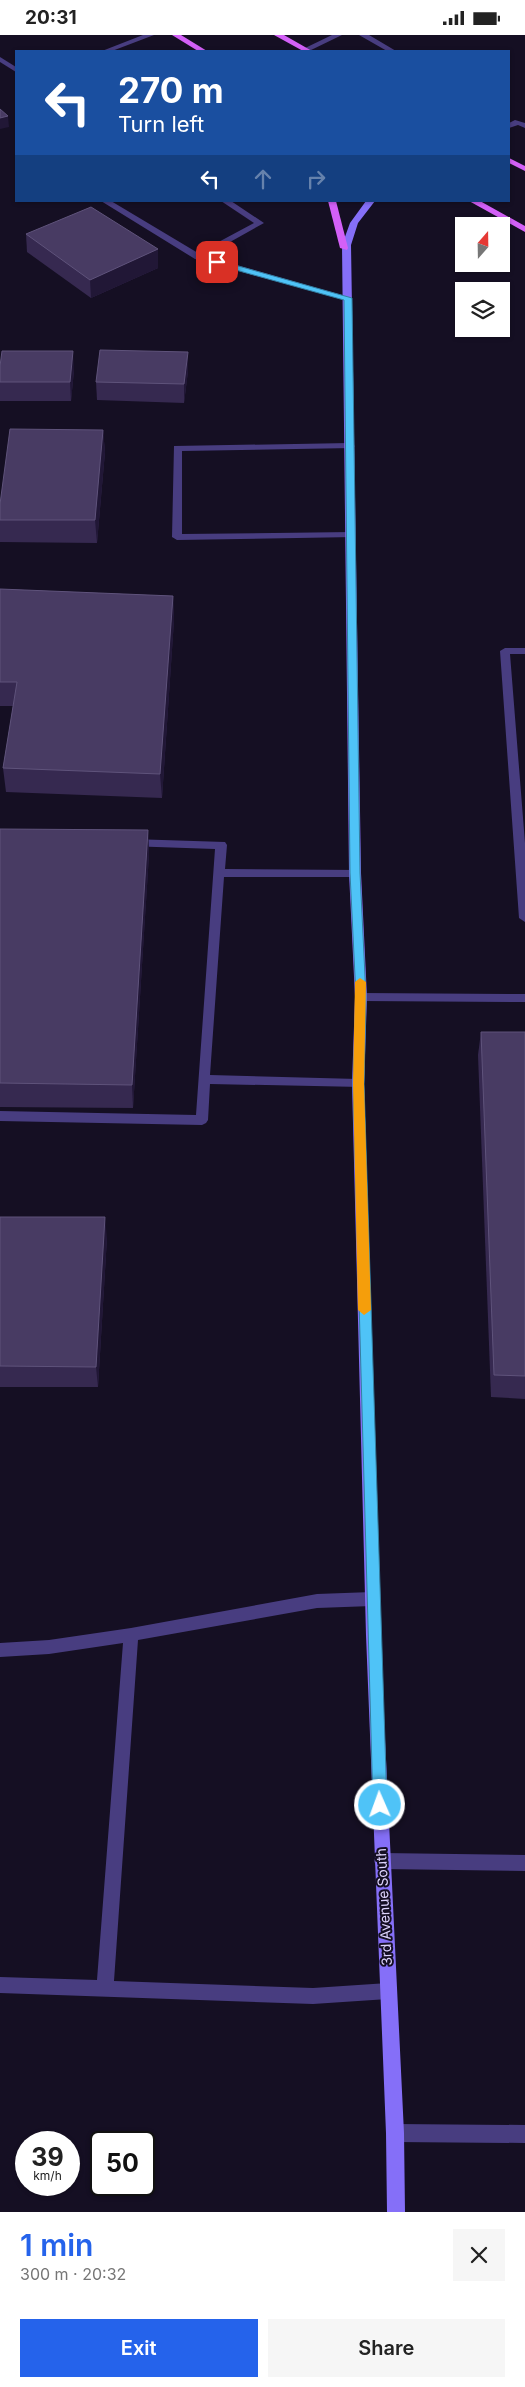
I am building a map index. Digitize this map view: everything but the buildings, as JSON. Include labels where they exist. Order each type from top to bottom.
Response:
[{"type":"main road","points":[[176,35],[201,50]]},
{"type":"main road","points":[[278,35],[306,50]]},
{"type":"main road","points":[[510,161],[525,169]]},
{"type":"main road","points":[[332,202],[344,248]]},
{"type":"main road","name":"3rd Avenue South","points":[[370,202],[352,223],[344,248],[348,265],[355,873],[361,997],[358,1084],[372,1599],[395,2133],[396,2212]]},
{"type":"main road","points":[[475,202],[525,229]]},
{"type":"lane","points":[[109,50],[150,35]]},
{"type":"lane","points":[[306,50],[338,35]]},
{"type":"lane","points":[[363,35],[390,50]]},
{"type":"lane","points":[[0,59],[15,69]]},
{"type":"lane","points":[[510,118],[521,124]]},
{"type":"lane","points":[[107,202],[198,257],[348,298]]},
{"type":"lane","points":[[198,257],[260,223],[227,202]]},
{"type":"lane","points":[[350,446],[177,448],[178,537],[352,535]]},
{"type":"lane","points":[[525,651],[505,651],[525,918]]},
{"type":"lane","points":[[0,1117],[202,1120],[222,845],[116,843]]},
{"type":"lane","points":[[219,873],[355,873]]},
{"type":"lane","points":[[361,997],[525,998]]},
{"type":"lane","points":[[204,1079],[358,1084]]},
{"type":"lane","points":[[0,1650],[49,1647],[131,1635],[224,1620],[317,1601],[372,1599]]},
{"type":"lane","points":[[105,1988],[131,1635]]},
{"type":"lane","points":[[382,1861],[525,1863]]},
{"type":"lane","points":[[0,1985],[313,1996],[388,1991]]},
{"type":"lane","points":[[395,2133],[525,2133]]},
{"type":"slow traffic","points":[[360,982],[358,1084],[364,1310]]},
{"type":"route","points":[[217,262],[348,298],[355,873],[361,997],[358,1084],[372,1599],[380,1805]]}]
